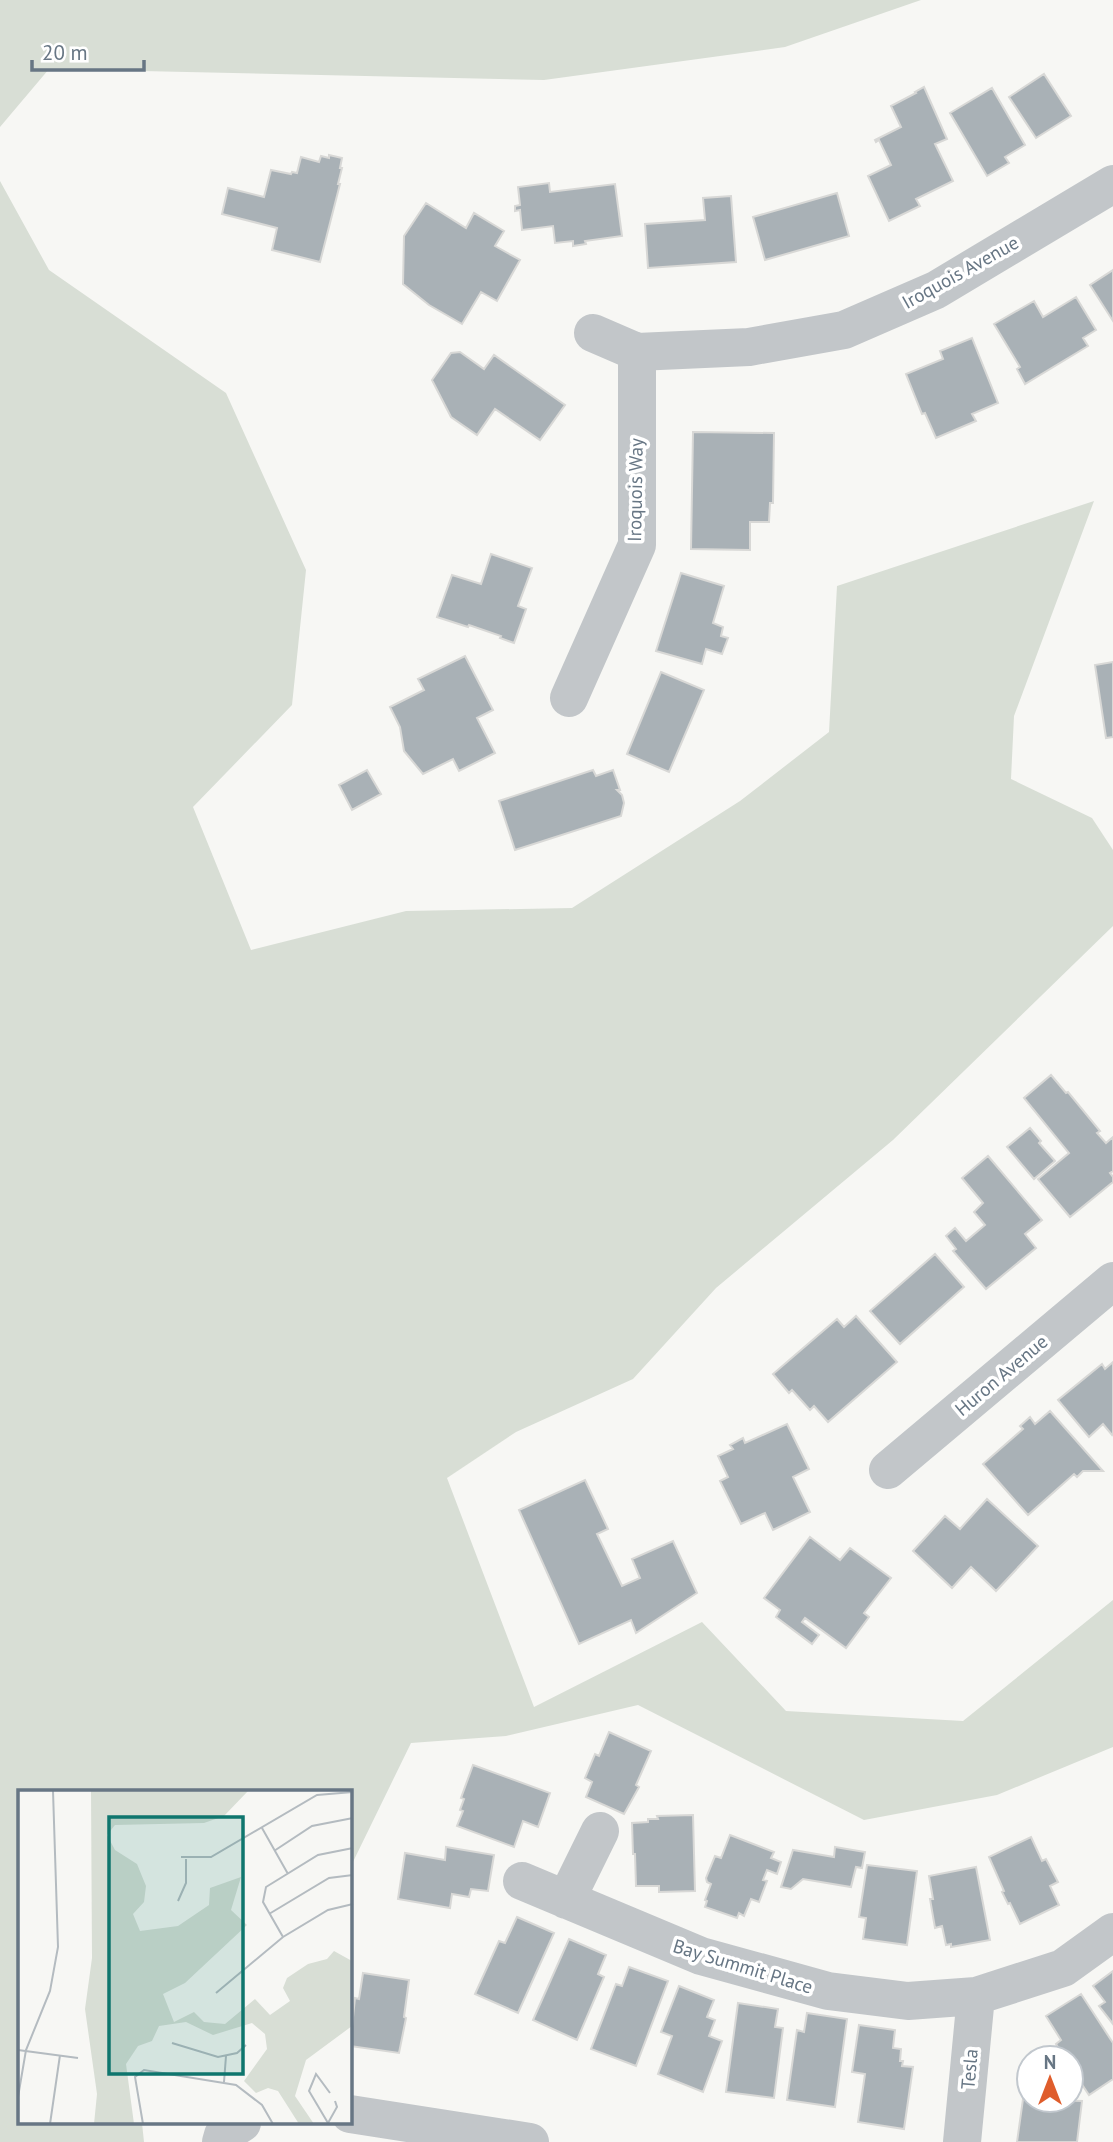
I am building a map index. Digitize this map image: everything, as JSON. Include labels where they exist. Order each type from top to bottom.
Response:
[{"type":"street","name":"Iroquois Avenue","points":[[593,333],[637,352],[748,347],[844,330],[936,290],[1113,184]]},
{"type":"street","name":"Iroquois Way","points":[[569,698],[637,545],[637,352]]},
{"type":"street","name":"Huron Avenue","points":[[888,1470],[1113,1281]]},
{"type":"street","points":[[566,1900],[600,1830]]},
{"type":"street","name":"Bay Summit Place","points":[[522,1881],[701,1956],[828,1991],[908,2001],[976,1996],[1063,1968],[1113,1932]]},
{"type":"street","name":"Tesla","points":[[962,2142],[976,1996]]},
{"type":"street","points":[[352,2114],[530,2142]]},
{"type":"street","points":[[221,2142],[223,2135],[240,2124]]},
{"type":"shaded area","points":[[0,0],[921,0],[785,47],[544,80],[49,69],[0,127]]},
{"type":"shaded area","points":[[0,181],[49,270],[226,393],[306,570],[292,705],[193,807],[251,950],[406,911],[572,908],[740,801],[829,732],[837,586],[1094,501],[1014,716],[1011,779],[1092,818],[1113,850],[1113,926],[893,1140],[716,1288],[633,1379],[516,1432],[447,1478],[534,1707],[702,1622],[786,1711],[963,1721],[1113,1600],[1113,1747],[997,1795],[864,1820],[638,1705],[506,1736],[411,1743],[352,1864],[352,1790],[18,1790],[18,2124],[142,2124],[144,2142],[0,2142]]},
{"type":"building","points":[[1044,74],[1071,116],[1036,138],[1009,97]]},
{"type":"building","points":[[924,87],[947,139],[935,144],[953,181],[916,199],[920,206],[889,221],[868,176],[891,165],[879,140],[875,140],[901,127],[891,106]]},
{"type":"building","points":[[992,88],[1025,145],[1005,157],[1009,163],[987,176],[950,113]]},
{"type":"building","points":[[329,155],[342,158],[342,168],[320,262],[272,250],[277,228],[222,214],[228,188],[264,197],[271,170],[297,173],[301,157],[319,162],[321,156],[329,158]]},
{"type":"building","points":[[549,183],[550,192],[615,184],[622,236],[585,241],[586,244],[573,246],[573,241],[555,243],[553,226],[522,230],[520,210],[515,211],[515,206],[520,205],[518,187]]},
{"type":"building","points":[[837,193],[849,236],[765,260],[753,217]]},
{"type":"building","points":[[731,196],[736,262],[648,268],[645,224],[705,220],[703,198]]},
{"type":"building","points":[[426,203],[466,228],[474,213],[504,231],[495,246],[520,260],[497,301],[481,292],[462,324],[429,305],[403,284],[404,236]]},
{"type":"building","points":[[1113,270],[1113,321],[1090,285]]},
{"type":"building","points":[[1076,297],[1096,330],[1083,338],[1088,346],[1025,384],[1017,369],[1020,367],[994,324],[1034,301],[1043,317]]},
{"type":"building","points":[[972,338],[998,403],[972,414],[976,421],[936,438],[925,413],[922,414],[906,374],[943,359],[940,351]]},
{"type":"building","points":[[460,352],[484,369],[494,355],[565,405],[540,440],[495,409],[477,435],[451,417],[432,380],[451,353]]},
{"type":"building","points":[[693,432],[774,433],[773,503],[770,503],[769,522],[750,522],[750,550],[691,549]]},
{"type":"building","points":[[491,554],[532,568],[518,606],[526,609],[514,643],[469,625],[468,627],[437,617],[452,575],[481,584]]},
{"type":"building","points":[[681,573],[724,586],[713,623],[723,627],[721,636],[728,638],[722,654],[706,649],[702,664],[656,651]]},
{"type":"building","points":[[465,656],[493,710],[477,718],[495,753],[459,771],[453,759],[423,774],[404,751],[400,727],[390,707],[424,690],[418,679]]},
{"type":"building","points":[[1113,662],[1113,737],[1106,738],[1095,665]]},
{"type":"building","points":[[661,672],[704,690],[669,772],[627,754]]},
{"type":"building","points":[[367,770],[381,794],[352,810],[339,785]]},
{"type":"building","points":[[593,770],[596,776],[613,770],[620,790],[617,790],[624,803],[621,816],[515,850],[499,801]]},
{"type":"building","points":[[1051,1075],[1100,1131],[1097,1133],[1106,1143],[1113,1137],[1113,1171],[1110,1173],[1113,1182],[1070,1217],[1038,1179],[1069,1153],[1024,1098]]},
{"type":"building","points":[[1030,1128],[1055,1161],[1034,1179],[1007,1147]]},
{"type":"building","points":[[988,1156],[1042,1220],[1025,1234],[1036,1248],[986,1289],[953,1251],[956,1249],[946,1236],[955,1228],[966,1241],[985,1225],[974,1212],[983,1203],[962,1178]]},
{"type":"building","points":[[935,1254],[964,1287],[900,1344],[870,1311]]},
{"type":"building","points":[[856,1316],[897,1362],[828,1422],[814,1406],[810,1410],[792,1390],[789,1393],[773,1374],[837,1319],[844,1327]]},
{"type":"building","points":[[1113,1362],[1113,1433],[1112,1435],[1103,1424],[1089,1437],[1058,1400],[1102,1364],[1105,1369]]},
{"type":"building","points":[[1050,1411],[1103,1471],[1083,1471],[1077,1477],[1074,1474],[1028,1515],[983,1464],[1023,1429],[1020,1426],[1030,1417],[1035,1424]]},
{"type":"building","points":[[787,1424],[809,1469],[793,1477],[810,1512],[773,1530],[765,1513],[741,1524],[720,1481],[728,1477],[718,1456],[733,1449],[730,1445],[743,1438],[745,1443]]},
{"type":"building","points":[[585,1480],[608,1529],[597,1534],[622,1586],[640,1578],[632,1559],[673,1541],[697,1593],[636,1633],[631,1620],[579,1644],[519,1510]]},
{"type":"building","points":[[987,1499],[1038,1546],[996,1591],[971,1567],[952,1588],[913,1551],[945,1516],[960,1529]]},
{"type":"building","points":[[810,1537],[840,1560],[850,1548],[891,1578],[864,1613],[869,1617],[846,1648],[805,1618],[802,1622],[819,1635],[812,1644],[776,1617],[780,1610],[764,1598]]},
{"type":"building","points":[[609,1732],[651,1751],[636,1785],[639,1787],[624,1814],[586,1797],[592,1782],[585,1778],[595,1754],[599,1756]]},
{"type":"building","points":[[473,1765],[550,1793],[538,1827],[523,1821],[514,1847],[457,1826],[463,1811],[460,1810],[464,1799],[461,1798]]},
{"type":"building","points":[[693,1815],[695,1891],[659,1892],[659,1886],[636,1886],[632,1823],[648,1822],[648,1819],[658,1819],[657,1816]]},
{"type":"building","points":[[730,1835],[774,1852],[771,1858],[781,1862],[777,1874],[767,1870],[763,1880],[767,1881],[759,1902],[751,1899],[744,1916],[739,1913],[737,1918],[705,1907],[711,1884],[706,1878],[715,1856],[721,1858]]},
{"type":"building","points":[[1031,1837],[1042,1861],[1046,1859],[1058,1882],[1050,1886],[1059,1905],[1020,1924],[1002,1892],[1004,1891],[989,1857]]},
{"type":"building","points":[[446,1847],[494,1855],[488,1891],[471,1889],[469,1897],[452,1894],[450,1908],[398,1899],[405,1853],[445,1860]]},
{"type":"building","points":[[835,1847],[865,1852],[862,1868],[856,1867],[851,1887],[803,1879],[791,1889],[781,1887],[793,1850],[834,1857]]},
{"type":"building","points":[[867,1865],[917,1871],[907,1945],[863,1939],[866,1918],[859,1917]]},
{"type":"building","points":[[976,1867],[990,1940],[951,1947],[951,1944],[946,1945],[942,1926],[935,1928],[929,1876]]},
{"type":"building","points":[[517,1917],[554,1933],[518,2013],[475,1994],[499,1941],[505,1943]]},
{"type":"building","points":[[569,1939],[606,1955],[598,1974],[604,1977],[577,2040],[533,2020]]},
{"type":"building","points":[[629,1967],[668,1981],[636,2066],[591,2049],[616,1984],[622,1986]]},
{"type":"building","points":[[1113,1971],[1113,2024],[1099,2006],[1105,2002],[1093,1986]]},
{"type":"building","points":[[363,1973],[409,1980],[406,2018],[399,2053],[352,2046],[355,1998],[359,1999]]},
{"type":"building","points":[[679,1986],[714,2000],[707,2017],[715,2020],[709,2036],[722,2041],[703,2092],[658,2074],[672,2036],[661,2032]]},
{"type":"building","points":[[1081,1994],[1113,2043],[1113,2079],[1089,2095],[1085,2089],[1085,2044],[1056,2044],[1061,2040],[1046,2016]]},
{"type":"building","points":[[738,2003],[778,2009],[775,2027],[783,2028],[774,2098],[726,2092]]},
{"type":"building","points":[[807,2013],[847,2019],[835,2107],[787,2100],[797,2030],[804,2032]]},
{"type":"building","points":[[859,2025],[895,2030],[893,2048],[901,2049],[902,2066],[913,2067],[904,2129],[858,2122],[865,2074],[852,2072]]},
{"type":"building","points":[[1021,2114],[1080,2114],[1077,2142],[1017,2142]]}]
